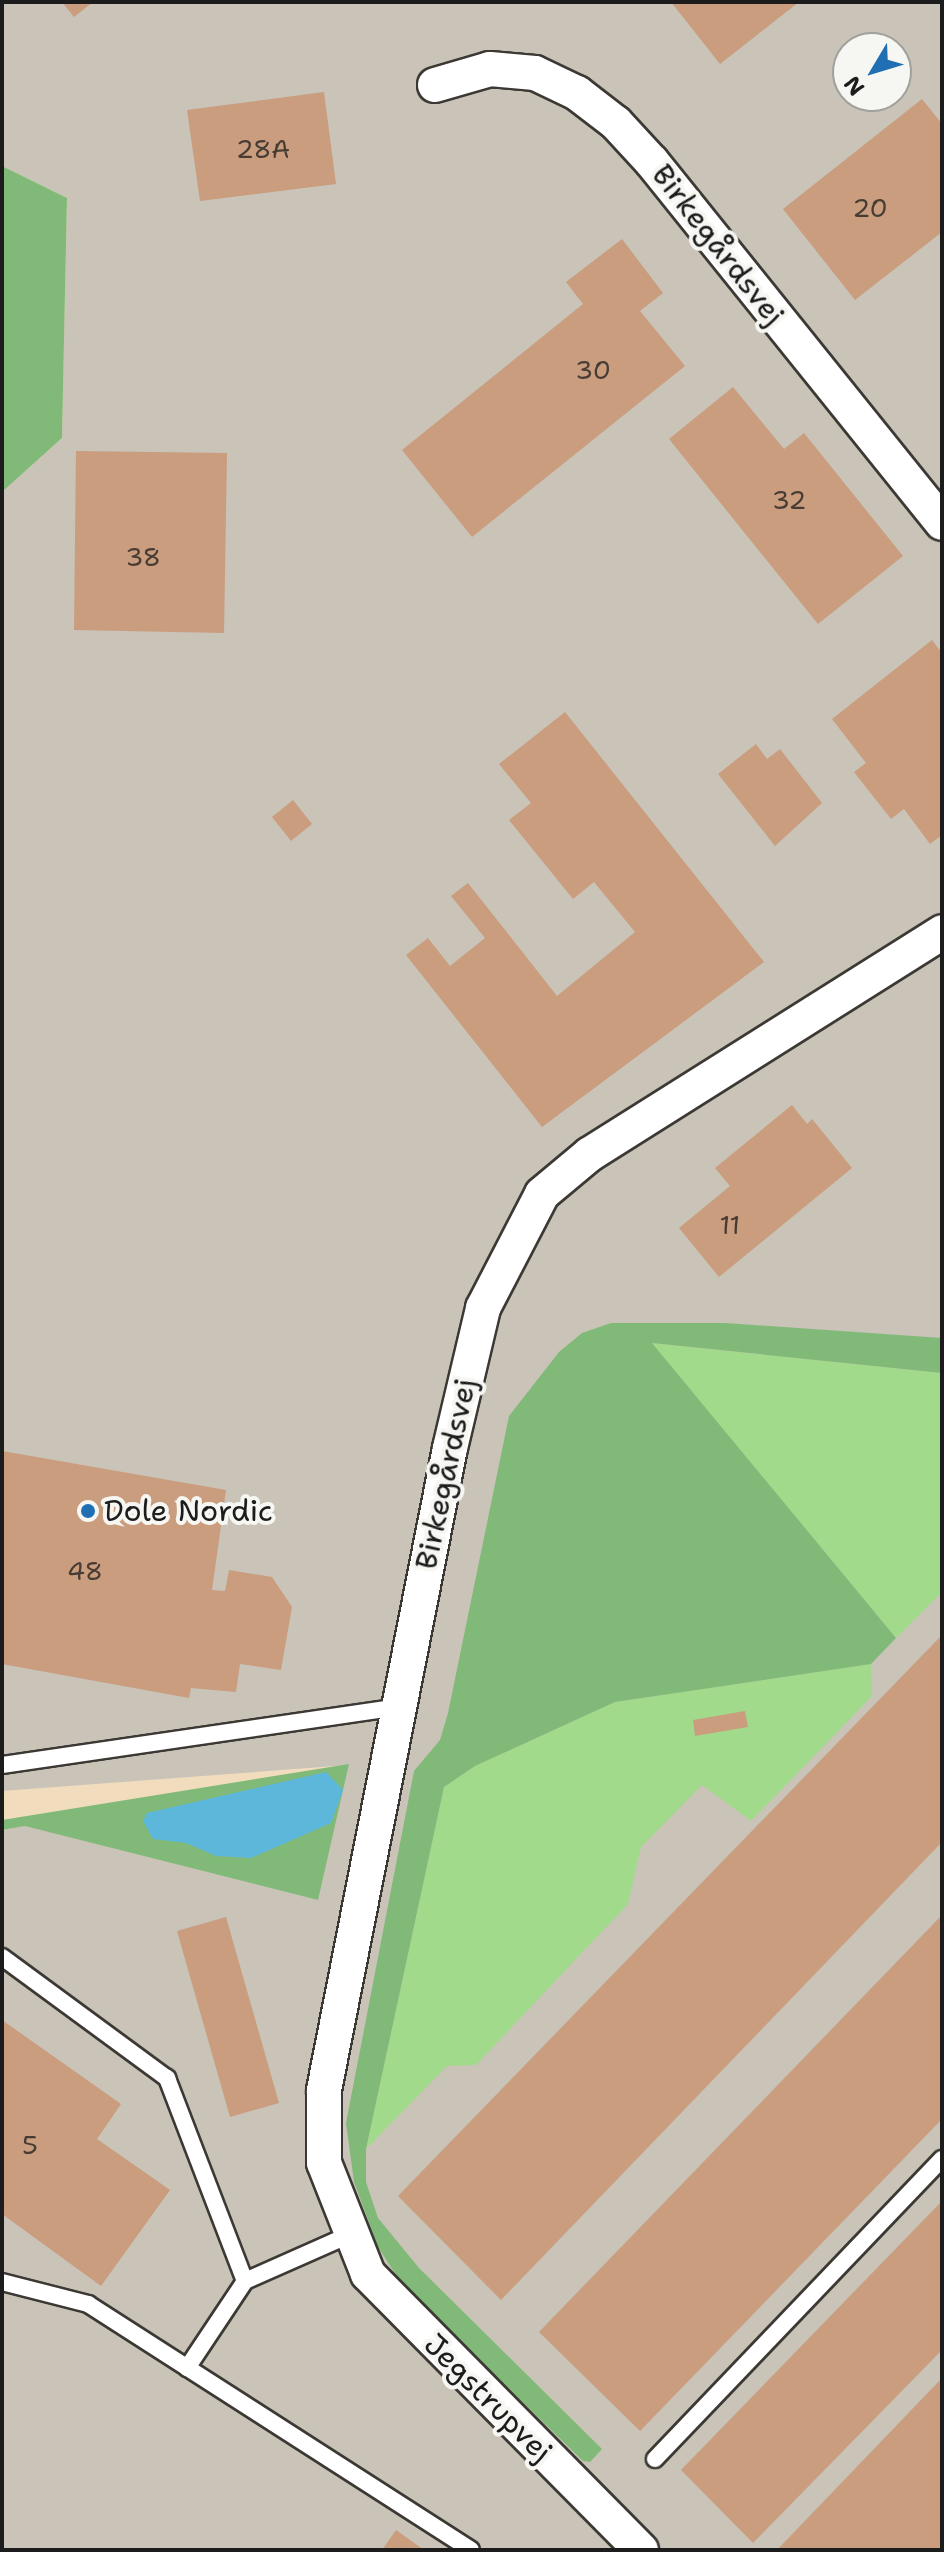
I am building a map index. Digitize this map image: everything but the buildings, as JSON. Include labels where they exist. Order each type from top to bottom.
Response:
[{"type":"street","name":"Birkegårdsvej","points":[[435,85],[490,69],[535,73],[577,93],[616,123],[652,162],[942,523]]},
{"type":"street","name":"Birkegårdsvej","points":[[349,2235],[324,2163],[324,2090],[399,1707],[483,1308],[542,1194],[590,1154],[942,932]]},
{"type":"street","name":"Jegstrupvej","points":[[349,2235],[368,2274],[403,2313],[633,2547]]},
{"type":"lane","points":[[2,1765],[399,1707]]},
{"type":"lane","points":[[2,1957],[167,2078],[245,2281]]},
{"type":"lane","points":[[655,2459],[942,2159]]},
{"type":"lane","points":[[187,2368],[245,2281],[349,2235]]},
{"type":"lane","points":[[2,2282],[88,2304],[471,2550]]},
{"type":"shaded area","points":[[2,2],[942,2],[942,2550],[2,2550],[2,1830],[349,1765],[2,1791],[2,492],[62,438],[67,198],[2,166]]},
{"type":"green space","points":[[2,166],[67,198],[62,438],[2,492]]},
{"type":"green space","points":[[611,1323],[725,1323],[942,1338],[942,1373],[652,1343],[896,1638],[871,1664],[615,1702],[475,1766],[444,1787],[366,2149],[366,2182],[378,2218],[419,2268],[602,2449],[590,2462],[583,2461],[403,2286],[378,2247],[354,2182],[346,2123],[414,1771],[440,1740],[448,1713],[509,1416],[559,1352],[582,1333]]},
{"type":"green space","points":[[651,1343],[942,1373],[942,1592],[896,1638]]},
{"type":"green space","points":[[871,1664],[872,1696],[751,1821],[702,1785],[641,1847],[628,1904],[476,2065],[447,2066],[366,2149],[444,1787],[475,1766],[615,1702]]},
{"type":"green space","points":[[349,1764],[318,1900],[25,1826],[2,1830],[2,1820]]},
{"type":"water","points":[[326,1772],[343,1790],[331,1823],[251,1858],[216,1856],[186,1843],[153,1839],[143,1821],[147,1813]]},
{"type":"place","name":"Dole Nordic","points":[[88,1511]]}]
